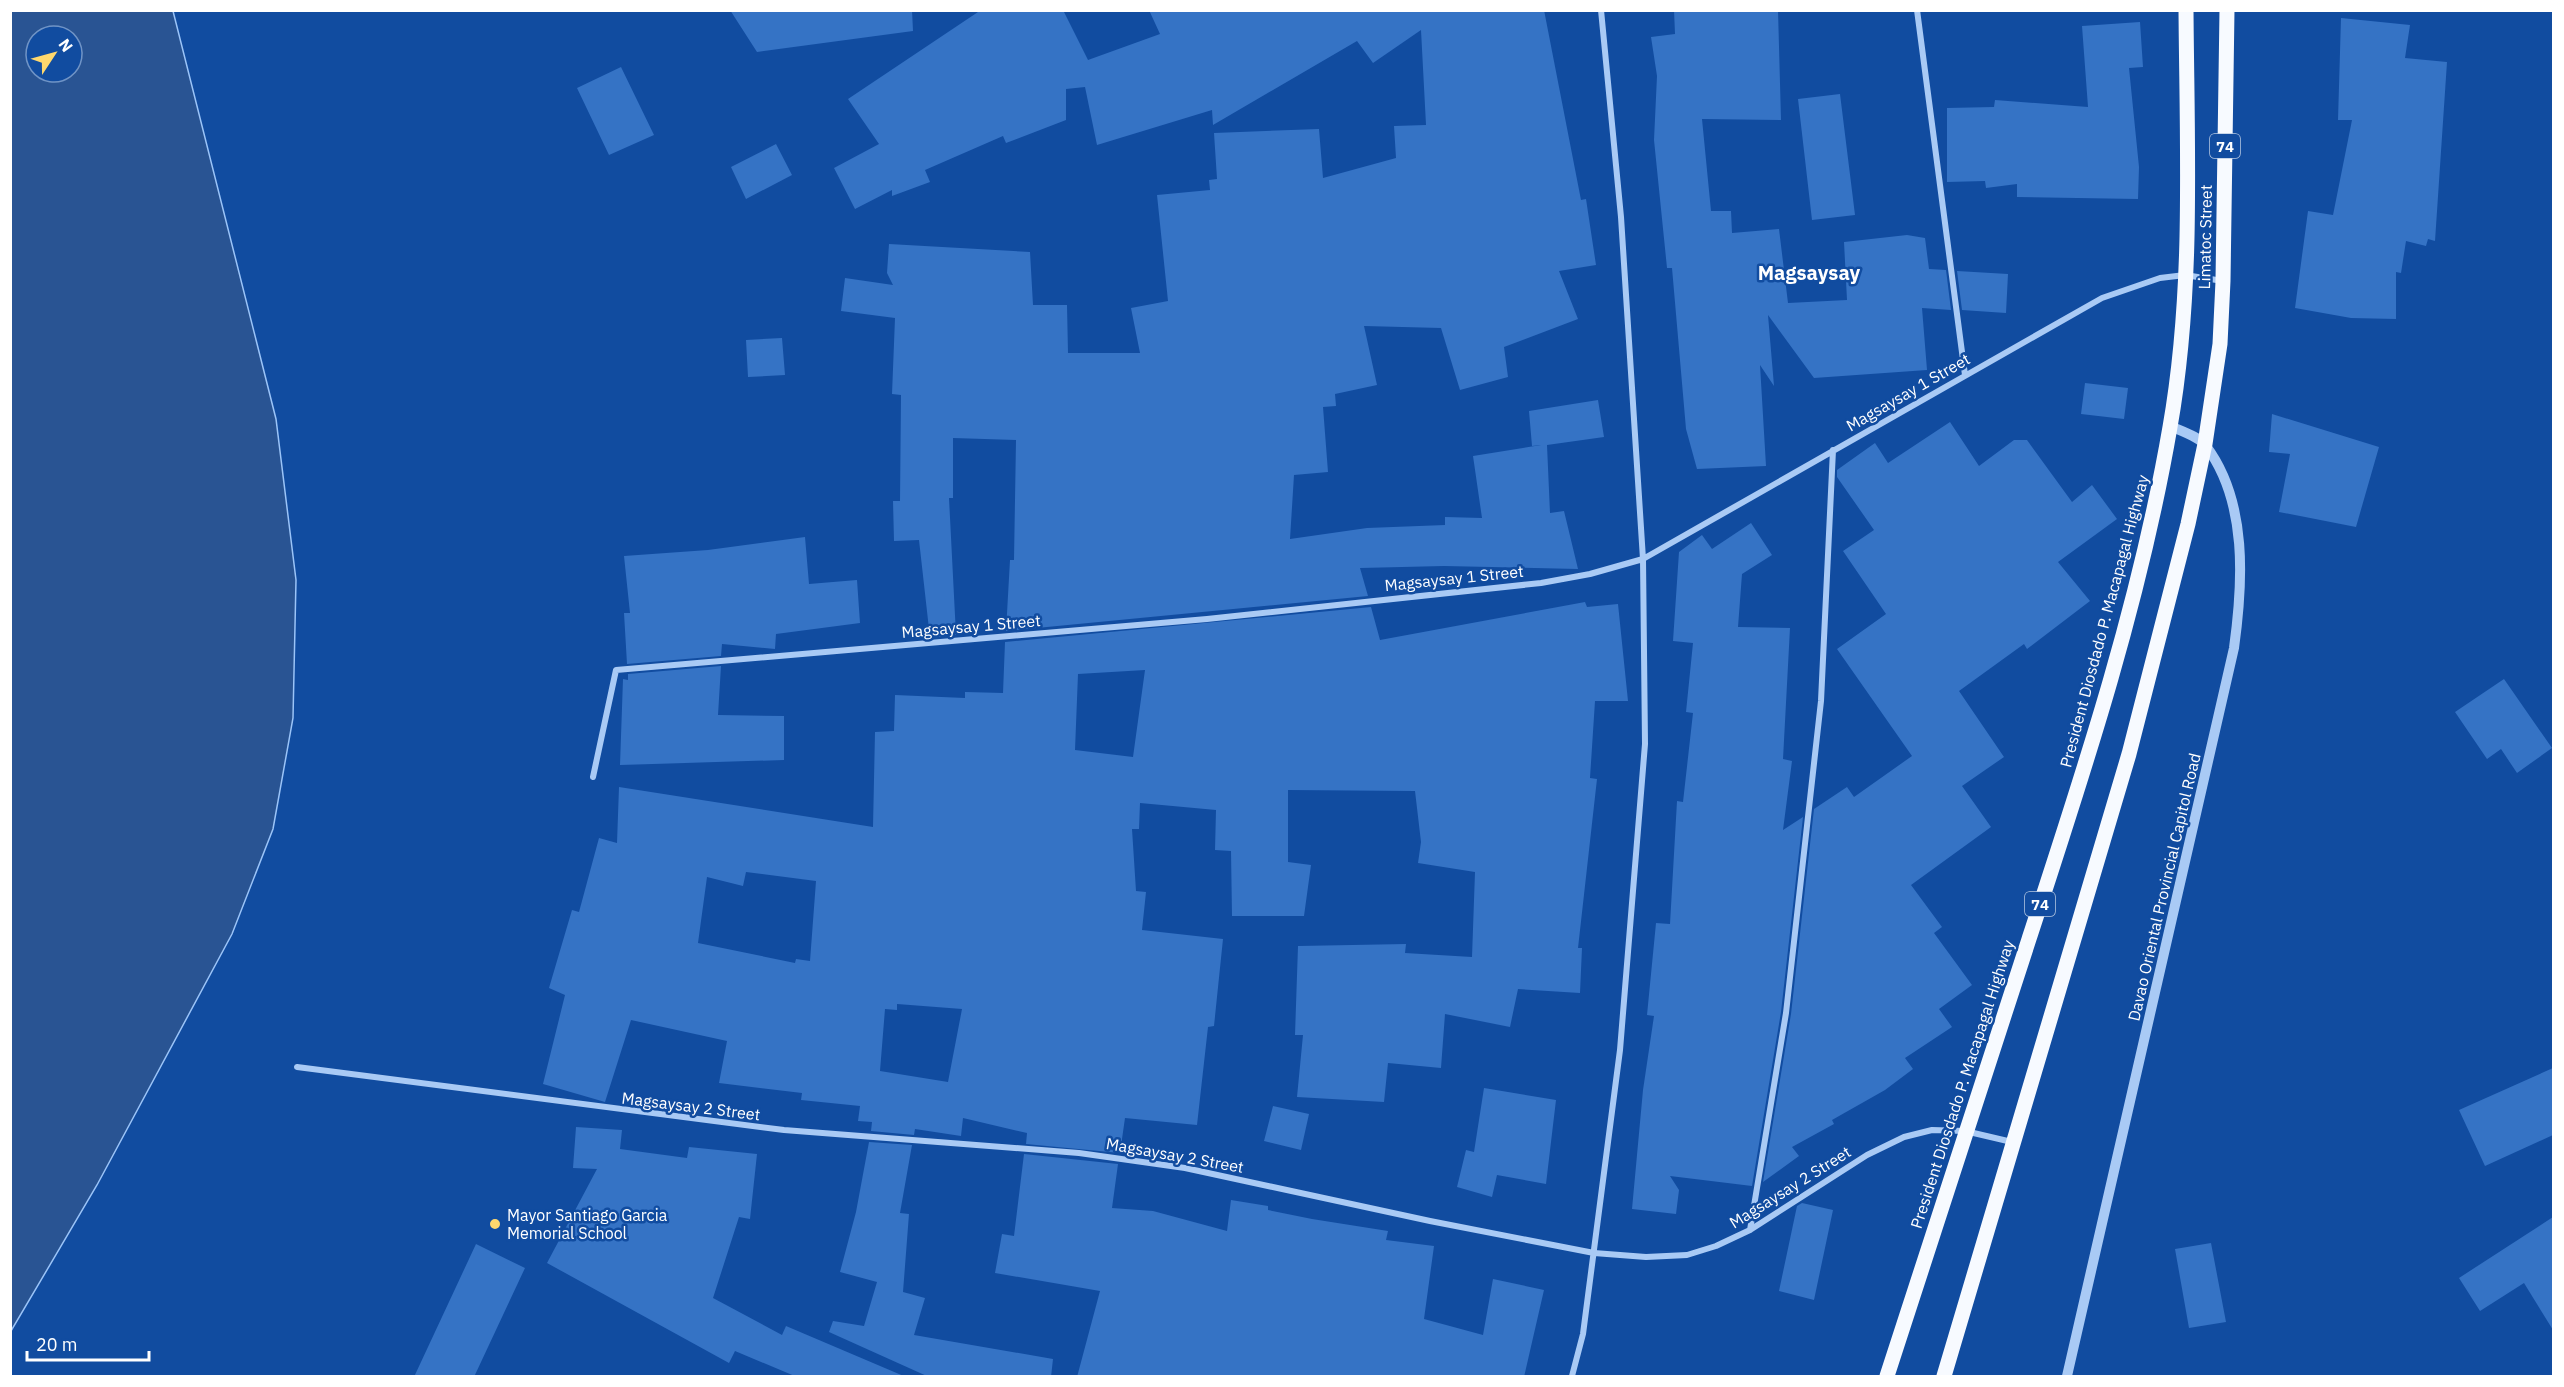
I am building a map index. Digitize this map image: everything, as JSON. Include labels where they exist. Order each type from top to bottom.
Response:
[{"type":"main road","name":"Limatoc Street","points":[[2176,385],[2185,275],[2186,10]]},
{"type":"main road","name":"Limatoc Street","points":[[2205,444],[2220,344],[2227,10]]},
{"type":"main road","name":"President Diosdado P. Macapagal Highway","points":[[1887,1377],[2092,745],[2155,506],[2176,385]]},
{"type":"main road","name":"74","points":[[1944,1377],[2128,754],[2184,543],[2205,444]]},
{"type":"street","points":[[1572,1377],[1583,1334],[1620,1050],[1645,744],[1643,559],[1621,217],[1601,10]]},
{"type":"street","points":[[1917,10],[1965,375]]},
{"type":"street","name":"Magsaysay 1 Street","points":[[593,777],[616,670],[1207,619],[1541,583],[1590,574],[1643,559],[2102,298],[2160,278],[2185,275],[2223,281]]},
{"type":"street","points":[[2170,426],[2205,444]]},
{"type":"street","name":"Davao Oriental Provincial Capitol Road","points":[[2067,1377],[2234,648],[2240,587],[2235,517],[2226,480],[2205,444]]},
{"type":"street","points":[[1750,1230],[1786,1013],[1820,712],[1833,450]]},
{"type":"street","name":"Magsaysay 2 Street","points":[[297,1067],[784,1130],[908,1141],[992,1144],[1185,1168],[1418,1219],[1594,1253],[1646,1257],[1687,1255],[1716,1246],[1750,1230],[1867,1155],[1904,1137],[1932,1130],[1965,1131],[2013,1142]]},
{"type":"water","points":[[11,10],[173,11],[276,419],[296,580],[293,718],[273,829],[232,934],[97,1185],[11,1331]]},
{"type":"building","points":[[730,10],[912,10],[913,31],[757,52]]},
{"type":"building","points":[[981,10],[1063,10],[1088,60],[1160,34],[1149,10],[1544,10],[1581,200],[1586,199],[1596,265],[1559,271],[1578,319],[1504,347],[1508,377],[1460,390],[1441,328],[1364,326],[1377,385],[1335,394],[1336,406],[1323,407],[1328,472],[1294,475],[1290,539],[1367,528],[1445,525],[1445,517],[1482,518],[1473,456],[1541,445],[1532,446],[1529,411],[1598,400],[1604,437],[1547,445],[1550,513],[1564,511],[1578,569],[1444,566],[1360,568],[1368,596],[1006,631],[1010,560],[1014,560],[1016,440],[953,438],[953,498],[949,498],[956,635],[930,638],[919,540],[894,541],[893,501],[900,501],[901,395],[892,394],[895,318],[841,311],[845,278],[893,285],[887,273],[889,244],[1030,252],[1033,305],[1067,305],[1068,353],[1140,353],[1131,308],[1168,301],[1157,195],[1210,190],[1209,180],[1217,179],[1214,133],[1319,129],[1323,178],[1396,158],[1394,126],[1426,125],[1421,30],[1373,63],[1357,41],[1213,125],[1212,110],[1097,145],[1085,87],[1066,89],[1066,120],[1006,143],[1003,136],[925,170],[930,182],[892,196],[892,190],[855,209],[834,168],[879,144],[848,99]]},
{"type":"building","points":[[1674,10],[1778,10],[1781,120],[1702,119],[1711,211],[1731,211],[1732,233],[1779,229],[1788,303],[1847,300],[1844,242],[1907,235],[1925,238],[1929,269],[1946,270],[1951,310],[1922,308],[1927,370],[1814,378],[1768,315],[1774,386],[1760,365],[1766,466],[1697,469],[1686,429],[1672,268],[1667,268],[1654,140],[1657,76],[1651,37],[1675,34]]},
{"type":"building","points":[[2341,18],[2410,25],[2405,58],[2447,62],[2435,241],[2428,239],[2426,246],[2406,241],[2401,273],[2396,272],[2396,319],[2351,318],[2295,308],[2308,211],[2333,215],[2352,120],[2338,120]]},
{"type":"building","points":[[2140,22],[2143,67],[2129,68],[2139,167],[2138,199],[2017,197],[2017,184],[1986,188],[1985,181],[1947,182],[1947,108],[1994,107],[1995,100],[2088,107],[2082,26]]},
{"type":"building","points":[[621,67],[654,135],[609,155],[577,88]]},
{"type":"building","points":[[1840,94],[1855,215],[1812,220],[1798,99]]},
{"type":"building","points":[[776,144],[792,175],[746,199],[731,167]]},
{"type":"building","points":[[1957,271],[2008,274],[2006,313],[1962,310]]},
{"type":"building","points":[[782,338],[785,375],[748,377],[746,340]]},
{"type":"building","points":[[2085,383],[2128,388],[2124,419],[2081,414]]},
{"type":"building","points":[[2272,414],[2379,447],[2356,527],[2279,512],[2290,454],[2269,452]]},
{"type":"building","points":[[1950,422],[1979,466],[2014,440],[2027,440],[2072,502],[2092,485],[2117,519],[2058,562],[2090,601],[2027,649],[2024,644],[1959,691],[2004,757],[1962,786],[1991,827],[1911,885],[1942,927],[1934,933],[1972,985],[1939,1009],[1952,1027],[1905,1058],[1913,1069],[1885,1090],[1832,1120],[1834,1124],[1792,1147],[1799,1156],[1763,1182],[1791,1014],[1814,809],[1847,787],[1854,797],[1912,756],[1837,649],[1886,614],[1843,551],[1874,530],[1837,477],[1837,470],[1875,443],[1888,463]]},
{"type":"building","points":[[1751,523],[1772,555],[1742,574],[1738,627],[1790,628],[1783,759],[1792,761],[1783,830],[1803,817],[1781,1012],[1752,1186],[1670,1176],[1679,1190],[1676,1214],[1632,1209],[1643,1090],[1654,1016],[1647,1015],[1656,923],[1670,924],[1677,801],[1683,802],[1693,713],[1686,712],[1693,643],[1673,641],[1679,552],[1702,535],[1712,549]]},
{"type":"building","points":[[805,537],[809,584],[857,580],[860,623],[776,634],[775,649],[722,644],[721,656],[627,664],[624,613],[630,613],[624,556],[708,550]]},
{"type":"building","points":[[1585,602],[1587,607],[1618,604],[1628,701],[1595,701],[1590,778],[1597,779],[1578,948],[1582,948],[1580,993],[1518,989],[1510,1027],[1445,1014],[1441,1068],[1388,1063],[1384,1102],[1297,1097],[1303,1035],[1295,1035],[1298,946],[1406,944],[1405,953],[1472,957],[1475,872],[1418,863],[1421,842],[1415,791],[1288,790],[1288,862],[1311,865],[1304,916],[1232,916],[1231,851],[1215,850],[1216,810],[1140,803],[1139,829],[1132,829],[1136,891],[1146,892],[1142,930],[1223,939],[1214,1026],[1208,1027],[1197,1125],[1125,1118],[1120,1153],[1026,1144],[1027,1133],[963,1118],[961,1136],[915,1129],[914,1135],[871,1131],[872,1122],[858,1121],[860,1106],[801,1100],[802,1093],[719,1083],[727,1041],[631,1020],[605,1102],[543,1084],[565,995],[549,988],[572,910],[579,912],[599,838],[617,843],[619,787],[873,827],[875,732],[894,731],[895,695],[965,698],[965,692],[1003,693],[1005,642],[1371,607],[1380,640]],"holes":[[[1145,670],[1133,757],[1075,750],[1078,674]],[[746,872],[816,881],[810,961],[796,959],[795,963],[698,943],[707,877],[743,886]],[[897,1004],[962,1009],[948,1082],[880,1071],[885,1009],[897,1010]]]},
{"type":"building","points":[[721,666],[718,715],[784,716],[784,760],[620,765],[623,679],[628,680],[628,674]]},
{"type":"building","points":[[2504,679],[2552,748],[2517,773],[2501,749],[2487,759],[2455,712]]},
{"type":"building","points":[[2553,1068],[2553,1135],[2485,1166],[2459,1110]]},
{"type":"building","points":[[1484,1088],[1556,1100],[1546,1184],[1497,1175],[1492,1197],[1457,1187],[1466,1150],[1474,1152]]},
{"type":"building","points":[[1273,1106],[1309,1114],[1301,1150],[1264,1141]]},
{"type":"building","points":[[576,1127],[622,1130],[620,1149],[687,1158],[689,1147],[757,1154],[750,1219],[739,1217],[713,1298],[782,1335],[786,1326],[906,1377],[797,1377],[735,1351],[729,1363],[547,1263],[597,1169],[573,1168]]},
{"type":"building","points":[[869,1142],[912,1145],[900,1213],[909,1214],[903,1292],[925,1298],[914,1335],[1053,1359],[1051,1377],[929,1377],[829,1332],[833,1321],[864,1326],[877,1282],[840,1272],[856,1212]]},
{"type":"building","points":[[1024,1154],[1118,1164],[1112,1208],[1153,1211],[1227,1231],[1231,1200],[1268,1206],[1268,1210],[1312,1219],[1388,1231],[1386,1240],[1434,1246],[1424,1319],[1483,1335],[1493,1279],[1544,1290],[1524,1377],[1077,1377],[1100,1291],[995,1273],[1002,1234],[1014,1236]]},
{"type":"building","points":[[1802,1203],[1833,1210],[1814,1300],[1779,1291],[1797,1206]]},
{"type":"building","points":[[2553,1217],[2553,1330],[2524,1283],[2480,1311],[2459,1278]]},
{"type":"building","points":[[2211,1243],[2226,1322],[2189,1328],[2175,1249]]},
{"type":"building","points":[[476,1244],[525,1268],[474,1377],[414,1377]]},
{"type":"place","name":"Mayor Santiago Garcia Memorial School","points":[[495,1224]]},
{"type":"district","name":"Magsaysay","points":[[1809,272]]}]
